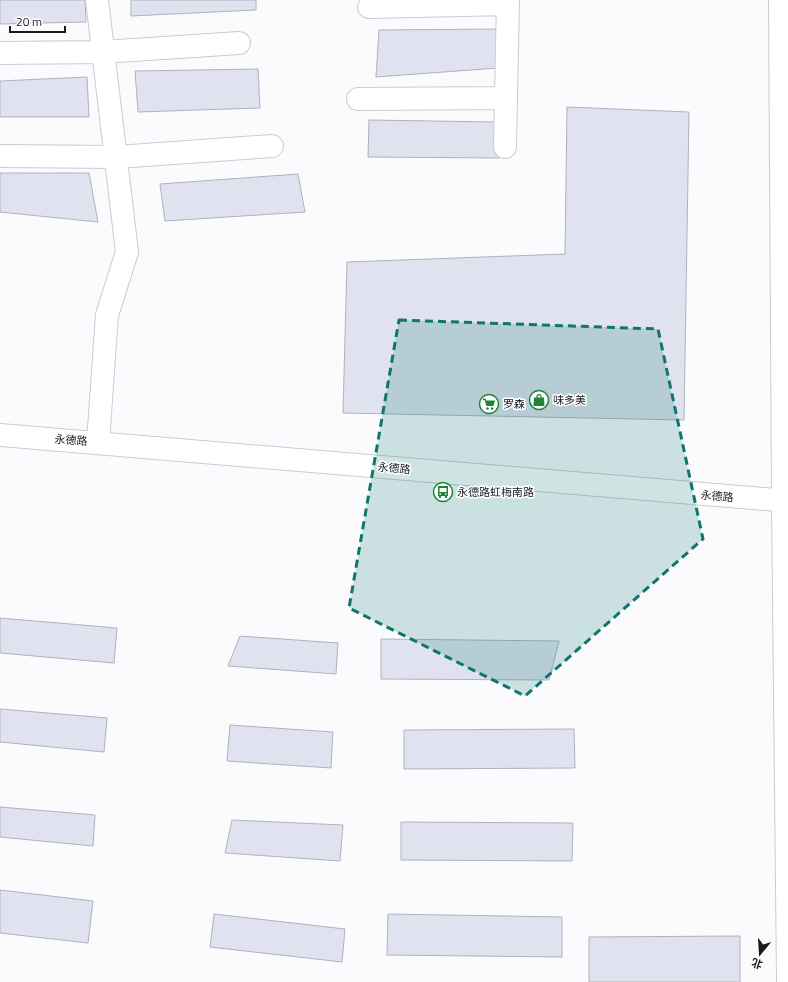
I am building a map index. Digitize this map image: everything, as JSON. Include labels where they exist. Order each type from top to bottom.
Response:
[{"type":"street","points":[[97,0],[127,252],[107,315],[98,442]]},
{"type":"street","points":[[780,0],[788,980]]},
{"type":"street","points":[[369,7],[508,2],[505,147]]},
{"type":"street","points":[[0,53],[103,52],[239,43]]},
{"type":"street","points":[[358,99],[506,98]]},
{"type":"street","points":[[0,156],[116,156],[272,146]]},
{"type":"street","name":"永德路","points":[[0,435],[98,442],[785,501]]},
{"type":"highlighted area","points":[[399,320],[658,329],[703,539],[525,696],[349,608]]},
{"type":"building","points":[[0,0],[85,0],[86,22],[0,24]]},
{"type":"building","points":[[131,0],[256,0],[256,10],[131,16]]},
{"type":"building","points":[[497,29],[498,68],[376,77],[379,30]]},
{"type":"building","points":[[258,69],[260,108],[138,112],[135,71]]},
{"type":"building","points":[[87,77],[89,117],[0,117],[0,81]]},
{"type":"building","points":[[567,107],[689,112],[684,420],[343,413],[347,262],[565,254]]},
{"type":"building","points":[[369,120],[496,122],[499,158],[368,157]]},
{"type":"building","points":[[0,173],[89,173],[98,222],[0,212]]},
{"type":"building","points":[[298,174],[305,212],[165,221],[160,184]]},
{"type":"building","points":[[0,618],[117,628],[114,663],[0,653]]},
{"type":"building","points":[[240,636],[338,643],[336,674],[228,666]]},
{"type":"building","points":[[381,639],[559,641],[549,680],[381,679]]},
{"type":"building","points":[[0,709],[107,718],[104,752],[0,742]]},
{"type":"building","points":[[230,725],[333,732],[331,768],[227,761]]},
{"type":"building","points":[[574,729],[575,768],[404,769],[404,730]]},
{"type":"building","points":[[0,807],[95,815],[93,846],[0,837]]},
{"type":"building","points":[[232,820],[343,825],[340,861],[225,853]]},
{"type":"building","points":[[401,822],[573,823],[572,861],[401,860]]},
{"type":"building","points":[[0,890],[93,901],[88,943],[0,933]]},
{"type":"building","points":[[214,914],[345,929],[342,962],[210,947]]},
{"type":"building","points":[[388,914],[562,917],[562,957],[387,955]]},
{"type":"building","points":[[740,936],[740,982],[589,982],[589,937]]},
{"type":"place","name":"味多美","points":[[539,400]]},
{"type":"place","name":"罗森","points":[[489,404]]},
{"type":"place","name":"永德路虹梅南路","points":[[443,492]]}]
